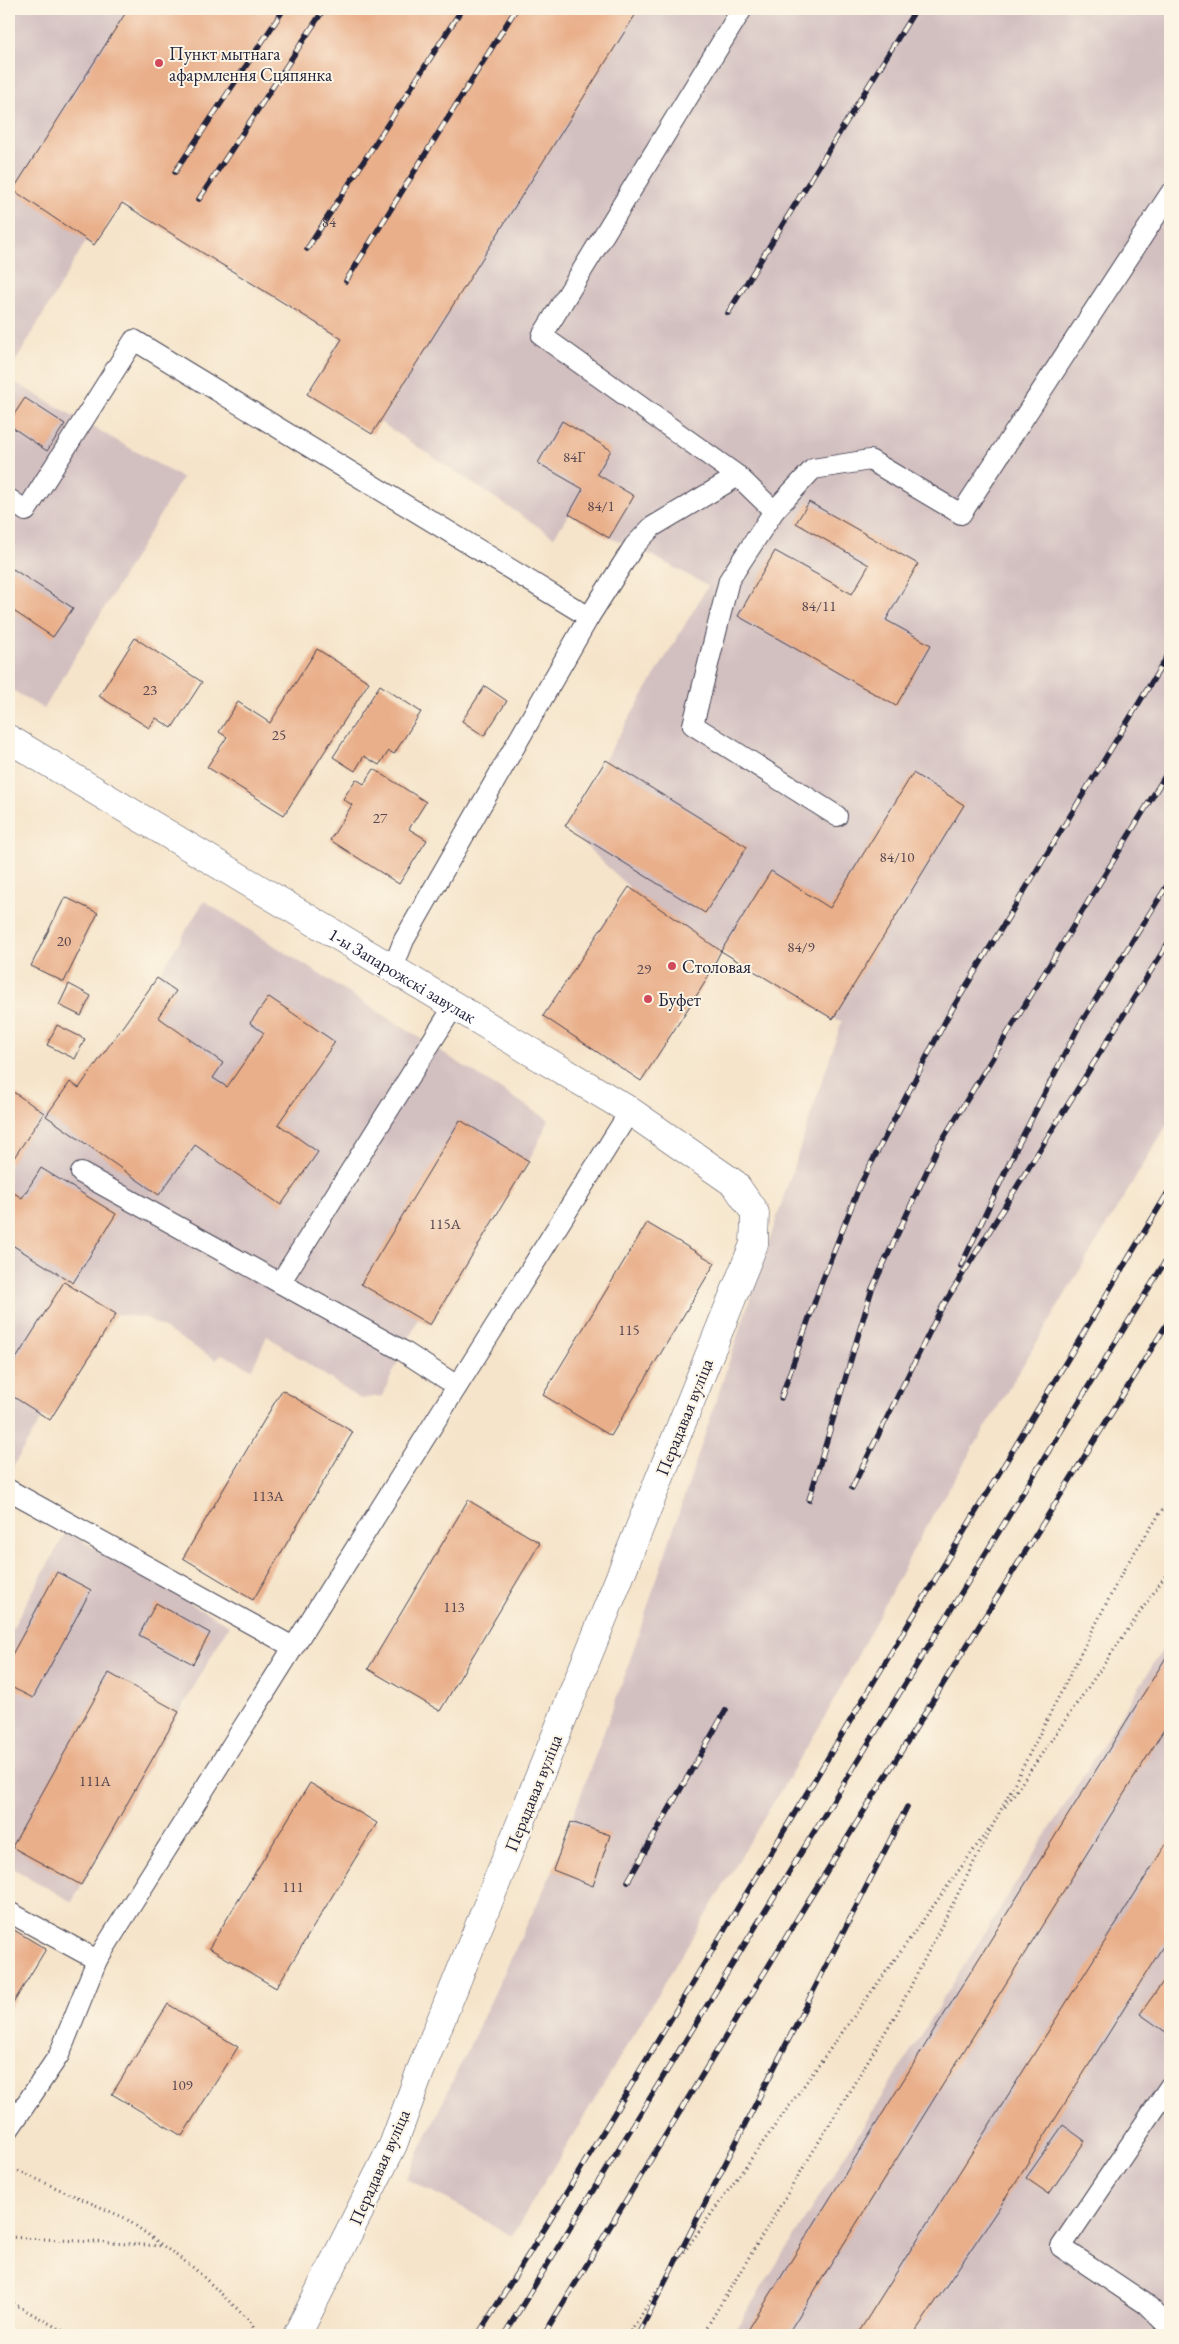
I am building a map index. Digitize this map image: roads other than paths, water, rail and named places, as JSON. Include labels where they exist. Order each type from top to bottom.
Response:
[{"type":"street","name":"1-ы Запарожскі завулак","points":[[9,739],[630,1111],[735,1184],[755,1213],[754,1244]]},
{"type":"street","name":"Перадавая вуліца","points":[[297,2335],[393,2145],[424,2063],[754,1244]]},
{"type":"lane","points":[[742,9],[542,336],[738,476],[774,511]]},
{"type":"lane","points":[[837,816],[693,724],[729,580],[774,511],[812,469],[870,460],[961,514],[1170,194]]},
{"type":"lane","points":[[9,499],[26,511],[134,340],[589,617]]},
{"type":"lane","points":[[393,968],[404,940],[589,617],[634,546],[652,528],[738,476]]},
{"type":"lane","points":[[280,1283],[454,1006]]},
{"type":"lane","points":[[9,2130],[59,2055],[97,1960],[630,1111]]},
{"type":"lane","points":[[81,1173],[403,1351],[457,1386]]},
{"type":"lane","points":[[9,1490],[293,1647]]},
{"type":"lane","points":[[9,1912],[97,1960]]},
{"type":"lane","points":[[1170,2086],[1061,2247],[1146,2304],[1170,2328]]},
{"type":"railway","points":[[175,172],[284,9]]},
{"type":"railway","points":[[199,199],[324,9]]},
{"type":"railway","points":[[307,249],[462,9]]},
{"type":"railway","points":[[346,281],[516,9]]},
{"type":"railway","points":[[728,313],[916,9]]},
{"type":"railway","points":[[781,1398],[821,1284],[860,1185],[948,1016],[1170,652]]},
{"type":"railway","points":[[809,1500],[872,1289],[938,1147],[1170,768]]},
{"type":"railway","points":[[961,1266],[1016,1149],[1079,1026],[1170,881]]},
{"type":"railway","points":[[852,1488],[941,1309],[1170,940]]},
{"type":"railway","points":[[478,2335],[547,2225],[1170,1189]]},
{"type":"railway","points":[[504,2335],[1170,1254]]},
{"type":"railway","points":[[544,2335],[805,1906],[1170,1319]]},
{"type":"railway","points":[[628,1881],[726,1710]]},
{"type":"railway","points":[[638,2335],[907,1807]]},
{"type":"place","name":"Пункт мытнага афармлення Сцяпянка","points":[[159,63]]},
{"type":"place","name":"Столовая","points":[[672,966]]},
{"type":"place","name":"Буфет","points":[[648,999]]}]
